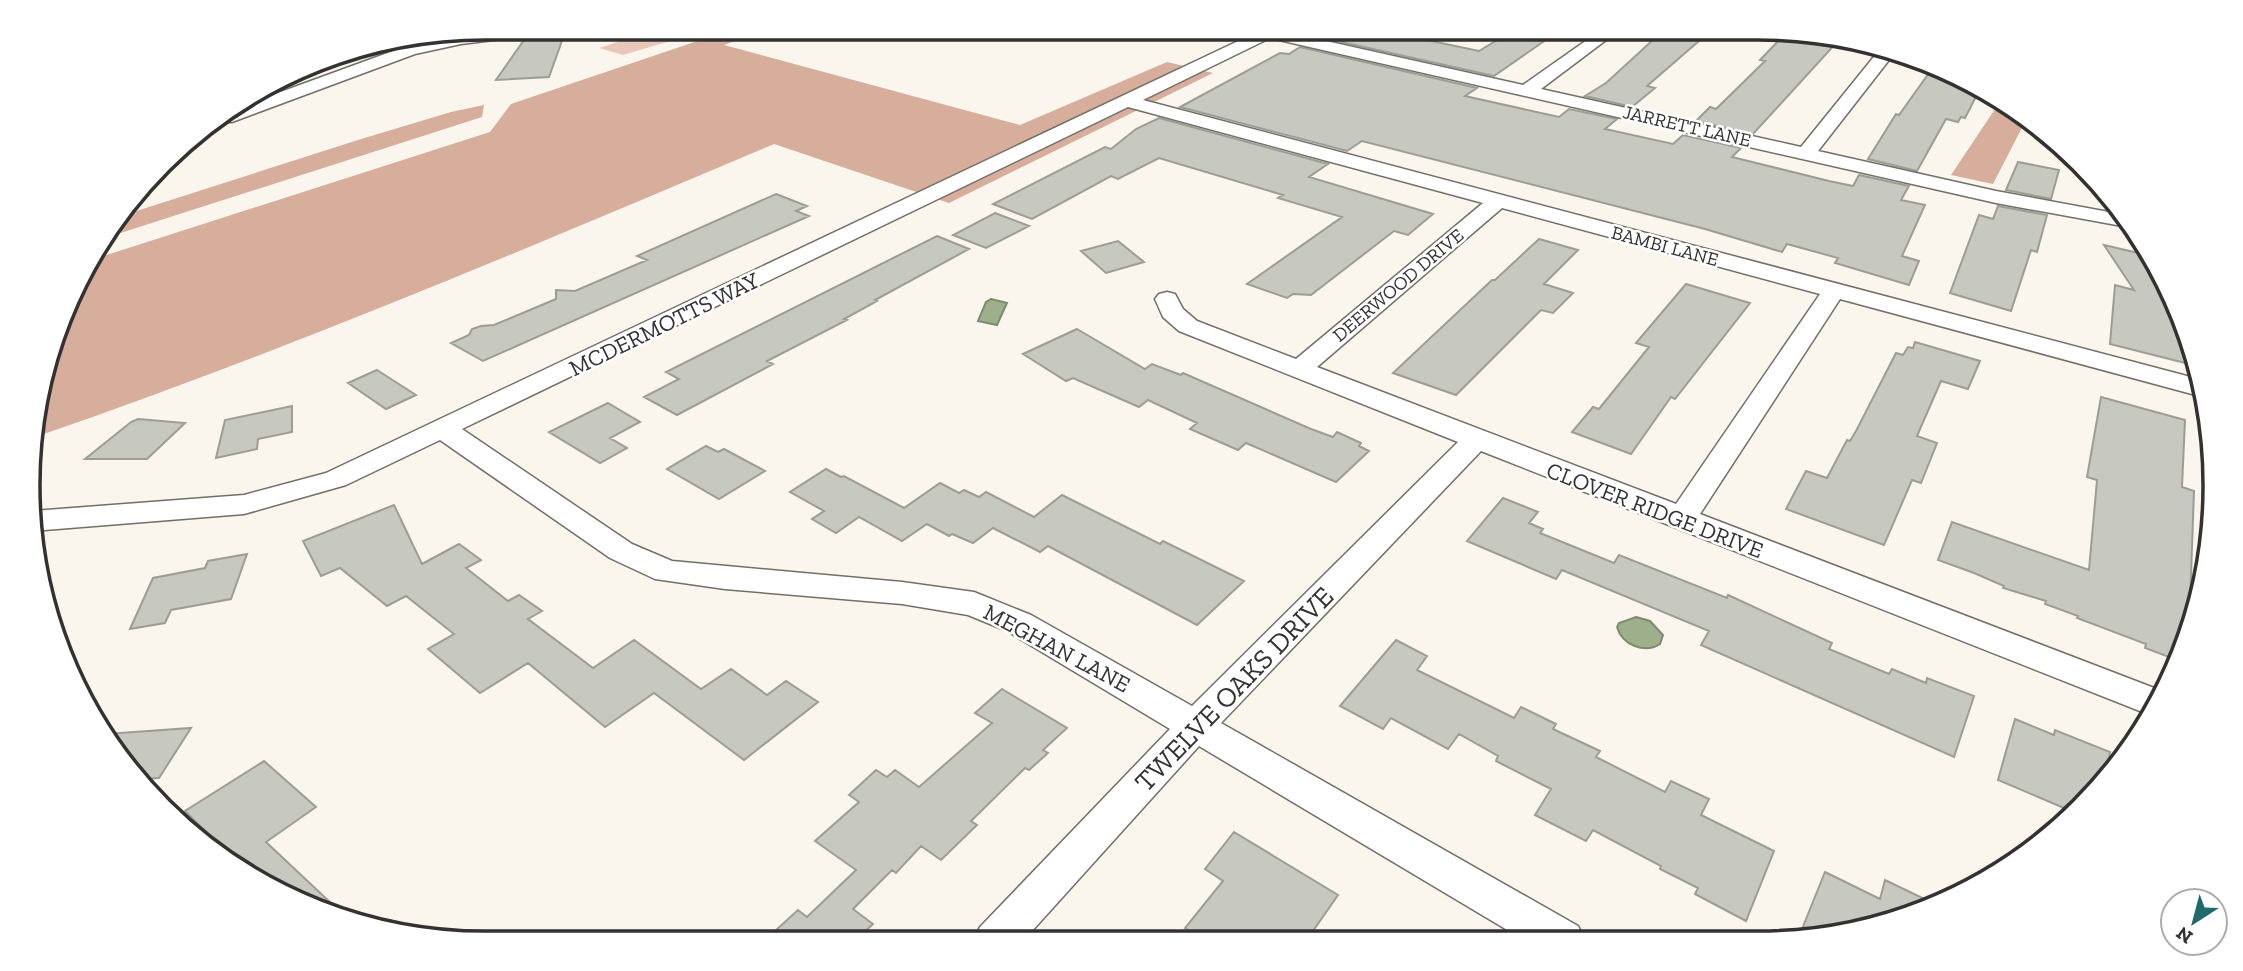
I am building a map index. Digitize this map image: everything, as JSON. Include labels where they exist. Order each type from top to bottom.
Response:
[{"type":"street","name":"MCDERMOTTS WAY","points":[[42,520],[244,504],[336,479],[1127,101],[1240,40]]},
{"type":"street","name":"JARRETT LANE","points":[[1298,40],[1996,197],[2115,219]]},
{"type":"street","points":[[1528,90],[1597,40]]},
{"type":"street","points":[[246,110],[410,50],[448,42]]},
{"type":"street","points":[[1806,153],[1882,58]]},
{"type":"street","name":"BAMBI LANE","points":[[1127,101],[1833,292],[2191,385]]},
{"type":"street","name":"DEERWOOD DRIVE","points":[[1298,370],[1498,201]]},
{"type":"street","points":[[1681,520],[1833,292]]},
{"type":"street","name":"CLOVER RIDGE DRIVE","points":[[1167,299],[1172,312],[1188,326],[2147,700]]},
{"type":"street","name":"MEGHAN LANE","points":[[443,429],[621,551],[666,570],[725,578],[902,593],[974,604],[1019,623],[1548,931]]},
{"type":"street","name":"TWELVE OAKS DRIVE","points":[[1005,931],[1196,725],[1476,440]]},
{"type":"shaded area","points":[[623,40],[674,40],[623,55],[599,48]]},
{"type":"shaded area","points":[[700,40],[738,40],[724,45],[1020,125],[1167,62],[1213,73],[949,203],[774,144],[315,334],[43,434],[55,370],[64,342],[86,289],[104,256],[490,132],[511,104]]},
{"type":"shaded area","points":[[484,105],[482,117],[118,234],[134,212],[451,112]]},
{"type":"shaded area","points":[[1995,109],[2022,127],[1993,184],[1951,175]]},
{"type":"shaded area","points":[[991,299],[1007,303],[997,325],[978,321],[986,302]]},
{"type":"shaded area","points":[[1636,617],[1650,621],[1663,635],[1660,644],[1641,648],[1624,639],[1617,627],[1619,623]]},
{"type":"building","points":[[524,40],[562,40],[549,77],[496,80]]},
{"type":"building","points":[[1332,40],[1427,40],[1479,51],[1497,40],[1546,40],[1494,76]]},
{"type":"building","points":[[1653,40],[1700,40],[1647,86],[1655,88],[1632,107],[1585,96],[1606,83]]},
{"type":"building","points":[[1779,41],[1833,47],[1753,134],[1696,121],[1710,107],[1716,109],[1765,61],[1760,60]]},
{"type":"building","points":[[1300,47],[1477,88],[1465,96],[1559,117],[1569,109],[1617,119],[1605,129],[1673,144],[1683,135],[1741,148],[1732,157],[1829,181],[1853,186],[1859,175],[1909,186],[1901,200],[1925,205],[1902,256],[1919,261],[1909,285],[1835,263],[1838,258],[1787,244],[1782,252],[1705,229],[1362,141],[1347,151],[1180,107],[1280,53],[1289,54]]},
{"type":"building","points":[[1928,74],[1976,98],[1965,118],[1961,117],[1958,122],[1946,119],[1917,171],[1868,159],[1896,114],[1899,115]]},
{"type":"building","points":[[1159,118],[1328,164],[1309,177],[1433,214],[1408,235],[1394,231],[1311,295],[1293,294],[1287,298],[1247,284],[1342,217],[1278,198],[1283,195],[1159,158],[1118,179],[1111,176],[1032,219],[993,204],[1105,147],[1111,149],[1136,129]]},
{"type":"building","points":[[2018,162],[2059,170],[2051,199],[2006,190]]},
{"type":"building","points":[[776,194],[807,206],[796,211],[809,216],[483,361],[451,343],[469,335],[472,329],[494,325],[556,299],[556,290],[575,291],[647,260],[637,256]]},
{"type":"building","points":[[1998,206],[2047,215],[2037,252],[2031,250],[2011,311],[1950,293],[1979,215],[1993,219]]},
{"type":"building","points":[[995,213],[1029,226],[986,248],[953,235]]},
{"type":"building","points":[[937,236],[969,249],[875,300],[877,301],[844,319],[847,320],[767,361],[773,364],[677,415],[644,397],[679,379],[666,372]]},
{"type":"building","points":[[1539,239],[1578,250],[1544,284],[1573,293],[1553,313],[1541,310],[1456,395],[1393,373],[1492,280]]},
{"type":"building","points":[[1118,241],[1144,262],[1106,273],[1081,251]]},
{"type":"building","points":[[2104,245],[2137,253],[2169,315],[2185,363],[2110,344],[2115,285],[2134,290]]},
{"type":"building","points":[[1686,284],[1750,303],[1675,399],[1671,397],[1631,454],[1572,432],[1593,407],[1599,409],[1649,347],[1636,343]]},
{"type":"building","points":[[1077,329],[1145,369],[1152,364],[1181,375],[1183,373],[1311,429],[1333,437],[1337,432],[1361,443],[1359,446],[1369,451],[1336,482],[1246,443],[1238,450],[1190,429],[1197,423],[1148,400],[1139,407],[1073,378],[1066,381],[1023,354]]},
{"type":"building","points":[[1915,342],[1980,361],[1968,389],[1941,381],[1917,436],[1937,443],[1921,483],[1912,480],[1884,545],[1786,509],[1806,471],[1827,478],[1847,440],[1850,441],[1856,431],[1896,353],[1903,355],[1908,347],[1913,348]]},
{"type":"building","points":[[377,370],[416,395],[386,409],[348,383]]},
{"type":"building","points":[[2101,397],[2185,420],[2182,487],[2194,491],[2191,589],[2169,657],[2145,648],[2146,644],[2045,604],[2046,601],[2003,588],[2004,586],[1974,573],[1938,560],[1952,522],[2089,570],[2097,480],[2087,477]]},
{"type":"building","points":[[608,403],[640,422],[610,438],[627,448],[600,463],[549,432]]},
{"type":"building","points":[[292,406],[292,432],[258,439],[257,449],[216,458],[225,420]]},
{"type":"building","points":[[138,419],[185,423],[147,459],[85,459],[131,422]]},
{"type":"building","points":[[706,446],[718,452],[724,449],[765,471],[719,499],[667,469]]},
{"type":"building","points":[[826,469],[904,508],[940,483],[959,493],[964,490],[979,497],[986,492],[1034,517],[1062,495],[1160,544],[1163,541],[1244,581],[1197,625],[1048,546],[1040,552],[993,528],[973,543],[952,534],[949,536],[927,524],[902,541],[859,517],[836,533],[812,519],[824,511],[790,492]]},
{"type":"building","points":[[1503,498],[1538,512],[1529,523],[1543,529],[1540,533],[1614,563],[1619,555],[1727,598],[1728,595],[1832,643],[1829,649],[1889,674],[1892,669],[1926,683],[1927,678],[1974,696],[1954,757],[1701,645],[1709,631],[1562,570],[1556,579],[1467,541]]},
{"type":"building","points":[[394,505],[422,564],[459,544],[481,560],[466,568],[508,601],[519,595],[542,611],[528,619],[593,668],[634,640],[701,689],[731,669],[767,695],[786,681],[818,702],[744,760],[654,693],[605,727],[528,663],[480,693],[428,649],[454,634],[406,596],[387,606],[340,568],[321,576],[303,541]]},
{"type":"building","points":[[247,554],[231,599],[171,610],[165,623],[130,629],[153,578],[205,568],[208,561]]},
{"type":"building","points":[[1396,640],[1427,656],[1417,670],[1514,718],[1521,707],[1556,724],[1553,729],[1600,751],[1596,757],[1665,792],[1671,781],[1709,799],[1701,815],[1774,851],[1746,921],[1695,894],[1698,888],[1593,830],[1586,841],[1535,815],[1551,789],[1496,761],[1498,756],[1459,734],[1448,749],[1391,718],[1383,729],[1340,706]]},
{"type":"building","points":[[1002,689],[1067,728],[1043,750],[1048,753],[1029,770],[1025,768],[971,821],[977,825],[941,860],[921,846],[896,873],[892,870],[853,909],[873,924],[866,931],[775,931],[798,910],[807,917],[856,870],[815,841],[859,802],[849,795],[876,770],[887,777],[895,770],[919,787],[992,723],[975,713]]},
{"type":"building","points":[[2015,719],[2054,735],[2055,730],[2110,752],[2109,760],[2064,808],[1998,780]]},
{"type":"building","points":[[191,728],[159,778],[151,779],[115,733]]},
{"type":"building","points":[[264,761],[316,807],[266,842],[331,903],[289,885],[238,856],[214,839],[185,811]]},
{"type":"building","points":[[1234,832],[1338,895],[1313,931],[1189,931],[1185,928],[1223,881],[1205,869]]},
{"type":"building","points":[[1825,872],[1880,899],[1885,880],[1924,899],[1873,916],[1802,928]]}]
